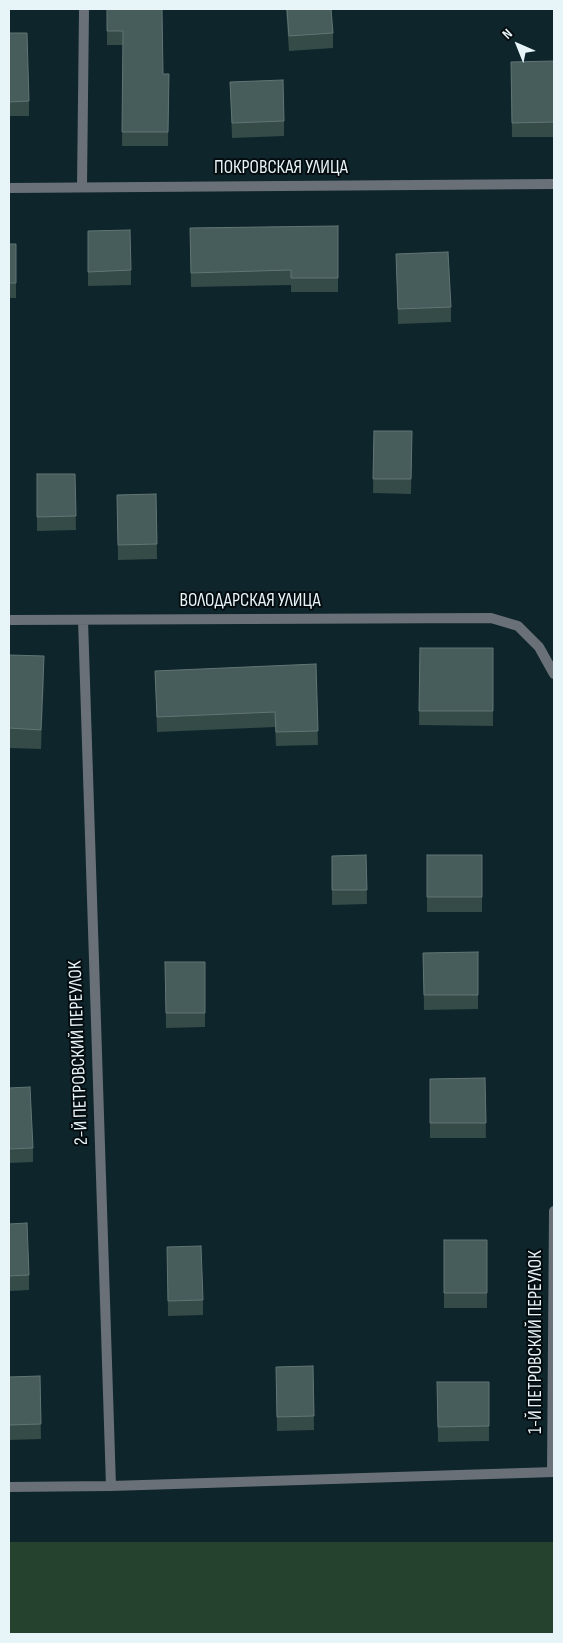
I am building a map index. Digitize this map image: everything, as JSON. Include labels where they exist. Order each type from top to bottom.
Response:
[{"type":"street","points":[[82,187],[84,9]]},
{"type":"street","name":"ПОКРОВСКАЯ УЛИЦА","points":[[9,188],[554,184]]},
{"type":"street","name":"ВОЛОДАРСКАЯ УЛИЦА","points":[[9,620],[491,618],[518,626],[539,647],[554,674]]},
{"type":"street","name":"2-Й ПЕТРОВСКИЙ ПЕРЕУЛОК","points":[[83,620],[111,1486]]},
{"type":"street","name":"1-Й ПЕТРОВСКИЙ ПЕРЕУЛОК","points":[[553,1472],[554,1211]]},
{"type":"street","points":[[9,1487],[111,1486],[553,1472]]},
{"type":"green space","points":[[9,1542],[554,1542],[554,1634],[9,1634]]},
{"type":"building","points":[[107,9],[162,9],[163,74],[169,74],[168,132],[122,132],[123,31],[107,31]]},
{"type":"building","points":[[287,9],[331,9],[333,33],[289,36]]},
{"type":"building","points":[[9,33],[27,33],[29,101],[9,102]]},
{"type":"building","points":[[554,61],[554,122],[512,123],[511,62]]},
{"type":"building","points":[[283,80],[284,121],[232,123],[230,82]]},
{"type":"building","points":[[338,226],[338,278],[291,278],[291,270],[191,273],[190,228]]},
{"type":"building","points":[[130,230],[131,270],[88,272],[88,231]]},
{"type":"building","points":[[9,244],[16,244],[16,283],[9,283]]},
{"type":"building","points":[[448,252],[451,307],[398,309],[396,254]]},
{"type":"building","points":[[374,431],[412,431],[411,479],[373,479]]},
{"type":"building","points":[[37,474],[75,474],[76,516],[37,517]]},
{"type":"building","points":[[156,494],[157,544],[118,545],[117,495]]},
{"type":"building","points":[[420,648],[493,648],[493,711],[419,711]]},
{"type":"building","points":[[9,655],[44,656],[41,730],[9,728]]},
{"type":"building","points":[[316,664],[318,731],[276,732],[275,712],[157,717],[155,671]]},
{"type":"building","points":[[366,855],[367,890],[332,890],[332,856]]},
{"type":"building","points":[[427,855],[482,855],[482,897],[427,897]]},
{"type":"building","points":[[478,952],[478,995],[424,995],[423,953]]},
{"type":"building","points":[[165,962],[205,962],[205,1013],[166,1013]]},
{"type":"building","points":[[485,1078],[486,1123],[430,1123],[430,1079]]},
{"type":"building","points":[[30,1087],[33,1148],[9,1149],[9,1088]]},
{"type":"building","points":[[27,1223],[29,1275],[9,1276],[9,1224]]},
{"type":"building","points":[[444,1240],[487,1240],[487,1293],[444,1293]]},
{"type":"building","points":[[201,1246],[203,1300],[168,1301],[167,1247]]},
{"type":"building","points":[[313,1366],[314,1416],[277,1417],[276,1367]]},
{"type":"building","points":[[40,1376],[41,1424],[9,1425],[9,1377]]},
{"type":"building","points":[[437,1382],[489,1382],[489,1426],[438,1427]]}]
